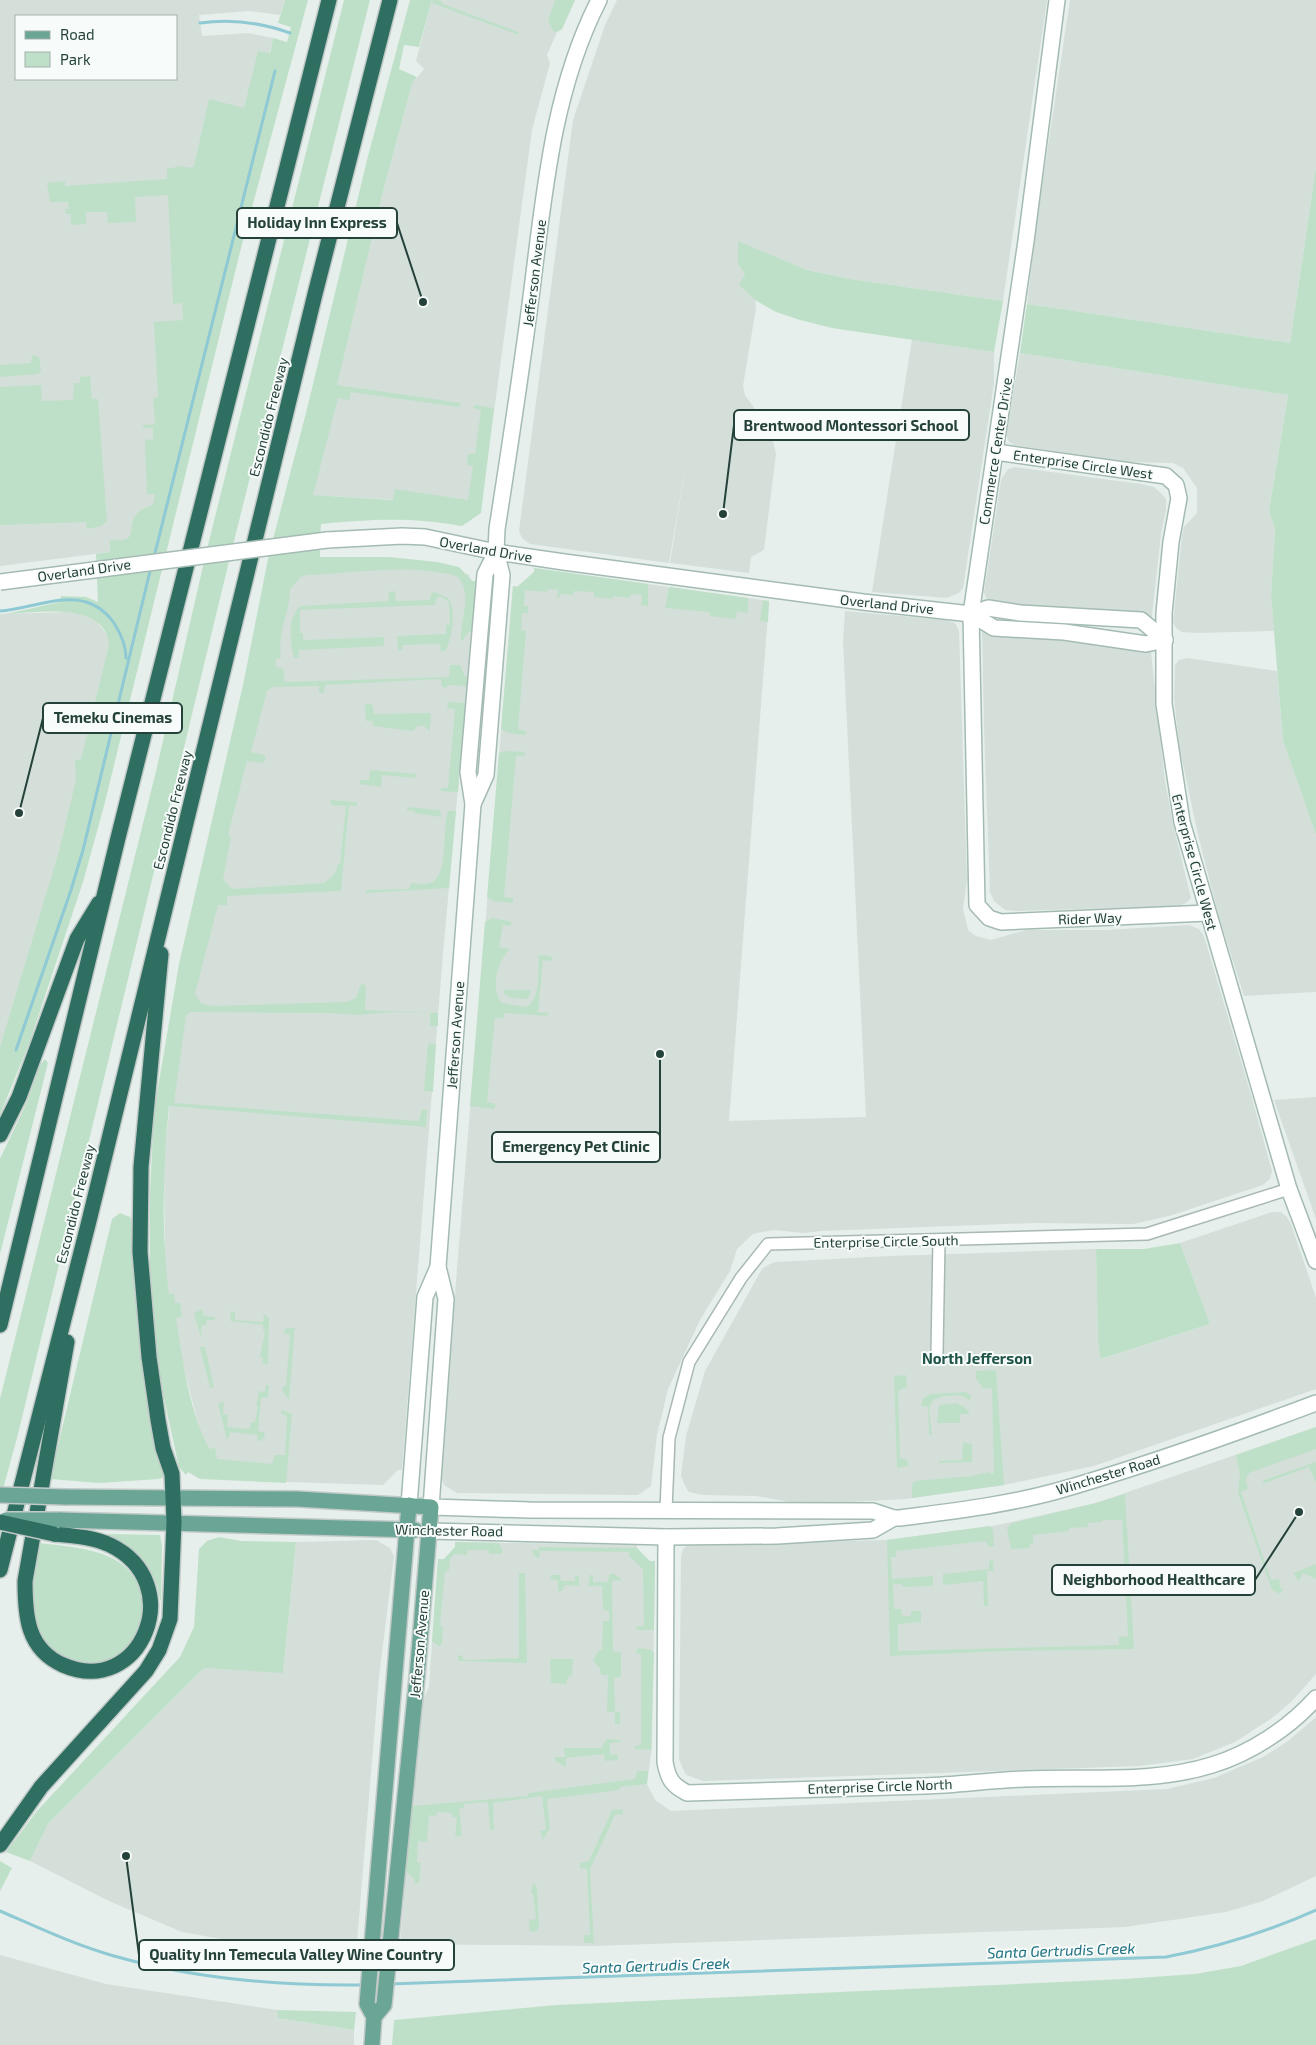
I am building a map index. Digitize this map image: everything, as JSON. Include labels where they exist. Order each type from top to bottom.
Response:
[{"type":"highway","points":[[0,1325],[106,891],[329,0]]},
{"type":"highway","name":"Escondido Freeway","points":[[0,1570],[88,1221],[372,64],[390,0]]},
{"type":"highway","points":[[0,1135],[28,1072],[77,939],[106,891]]},
{"type":"highway","points":[[0,1845],[29,1800],[142,1676],[159,1650],[170,1619],[174,1522],[172,1474],[163,1448],[150,1366],[140,1252],[141,1167],[166,903]]},
{"type":"highway","points":[[0,1521],[57,1527],[91,1538],[126,1554],[136,1565],[151,1594],[151,1617],[143,1638],[127,1657],[106,1669],[74,1670],[43,1652],[34,1640],[25,1608],[26,1582],[88,1221]]},
{"type":"main road","name":"Winchester Road","points":[[1,1495],[297,1499],[431,1507]]},
{"type":"main road","name":"Jefferson Avenue","points":[[374,2017],[384,2005],[385,1997],[380,1956],[372,1930],[409,1505]]},
{"type":"main road","name":"Jefferson Avenue","points":[[372,2045],[374,2017],[367,2004],[396,1887],[431,1507]]},
{"type":"main road","name":"Winchester Road","points":[[57,1527],[174,1522],[429,1531]]},
{"type":"main road","points":[[387,1756],[391,1773],[392,1802],[387,1877],[390,1883],[396,1887]]},
{"type":"street","name":"Jefferson Avenue","points":[[431,1507],[446,1299],[438,1267],[473,804],[486,775],[502,575],[496,552],[497,529],[522,371],[551,144],[572,64],[588,22],[599,0]]},
{"type":"street","name":"Commerce Center Drive","points":[[977,905],[971,614],[1027,232],[1057,0]]},
{"type":"street","name":"Enterprise Circle West","points":[[996,452],[1166,476],[1176,485],[1179,498],[1170,542],[1164,613],[1164,704],[1182,822],[1289,1189],[1316,1261]]},
{"type":"street","name":"Overland Drive","points":[[0,582],[327,540],[402,536],[425,537],[496,552],[863,602],[971,614],[994,628],[1064,632],[1146,644],[1165,640]]},
{"type":"street","name":"Overland Drive","points":[[971,614],[988,608],[1141,620],[1165,640]]},
{"type":"street","name":"Rider Way","points":[[977,905],[989,918],[1002,922],[1208,913]]},
{"type":"street","name":"Enterprise Circle South","points":[[666,1510],[669,1438],[689,1362],[741,1278],[768,1244],[1147,1234],[1289,1189]]},
{"type":"street","points":[[937,1353],[939,1240]]},
{"type":"street","name":"Jefferson Avenue","points":[[409,1505],[425,1297],[438,1267]]},
{"type":"street","points":[[423,1325],[430,1327],[434,1331],[432,1367],[439,1389]]},
{"type":"street","name":"Winchester Road","points":[[429,1531],[666,1537],[777,1536],[873,1530],[894,1518],[972,1509],[1056,1491],[1159,1459],[1316,1403]]},
{"type":"street","name":"Winchester Road","points":[[431,1507],[529,1510],[873,1511],[894,1518]]},
{"type":"street","name":"Enterprise Circle North","points":[[666,1537],[665,1762],[668,1777],[674,1786],[687,1793],[925,1786],[1025,1779],[1141,1777],[1178,1774],[1214,1764],[1259,1743],[1297,1720],[1316,1698]]},
{"type":"shaded area","points":[[0,0],[285,0],[280,15],[250,11],[199,15],[202,36],[248,33],[273,38],[221,264],[143,548],[0,566]]},
{"type":"shaded area","points":[[432,0],[575,0],[562,29],[557,32],[547,55],[550,63],[532,130],[481,508],[418,501],[310,495],[384,188],[412,84],[424,69],[416,61]]},
{"type":"shaded area","points":[[617,0],[1047,0],[1003,301],[850,279],[807,270],[739,242],[745,274],[740,285],[755,300],[756,308],[743,386],[745,395],[771,432],[776,454],[764,550],[751,557],[749,573],[670,563],[688,451],[669,563],[530,544],[522,538],[519,531],[573,120],[605,25]]},
{"type":"shaded area","points":[[1070,0],[1316,0],[1316,167],[1290,343],[1027,304],[1037,219]]},
{"type":"shaded area","points":[[912,339],[994,352],[994,383],[963,588],[959,593],[947,598],[872,592]]},
{"type":"shaded area","points":[[1020,353],[1288,395],[1269,511],[1275,529],[1271,595],[1274,631],[1198,633],[1182,632],[1176,628],[1173,622],[1182,536],[1184,527],[1197,513],[1197,488],[1183,468],[1173,463],[1129,462],[1015,445],[1009,442],[1006,435]]},
{"type":"shaded area","points":[[1015,467],[1141,484],[1154,487],[1161,493],[1166,499],[1166,510],[1161,534],[1151,624],[993,602],[986,598],[984,593],[1001,480],[1008,469]]},
{"type":"shaded area","points":[[418,566],[468,574],[472,581],[477,581],[443,953],[402,1470],[398,1470],[383,1485],[252,1481],[205,1452],[172,1320],[165,1264],[164,1166],[171,1090],[184,1009],[292,573]]},
{"type":"shaded area","points":[[534,568],[769,601],[729,1121],[866,1117],[843,641],[845,611],[946,620],[955,623],[959,631],[967,880],[963,909],[968,930],[976,936],[991,940],[1026,930],[1106,930],[1189,925],[1199,929],[1204,936],[1252,1098],[1272,1171],[1270,1179],[1263,1185],[1169,1216],[1133,1224],[1033,1223],[804,1233],[773,1230],[753,1234],[737,1249],[730,1271],[700,1320],[668,1389],[657,1435],[651,1486],[638,1495],[457,1493],[445,1486],[438,1473],[450,1354],[513,586],[517,587],[534,572]]},
{"type":"shaded area","points":[[70,612],[85,614],[96,620],[111,640],[113,658],[0,1082],[0,614]]},
{"type":"shaded area","points":[[986,625],[1151,652],[1165,781],[1191,898],[1186,903],[1179,906],[1016,911],[1005,910],[994,901],[990,892],[984,728],[982,630]]},
{"type":"shaded area","points":[[1187,658],[1277,671],[1283,741],[1316,835],[1316,992],[1244,996],[1219,917],[1198,835],[1179,745],[1174,698],[1175,665],[1179,660]]},
{"type":"shaded area","points":[[1316,1097],[1316,1219],[1274,1100]]},
{"type":"shaded area","points":[[1272,1212],[1281,1212],[1291,1224],[1316,1298],[1316,1389],[1094,1466],[1004,1485],[906,1499],[830,1503],[794,1503],[756,1496],[703,1495],[689,1492],[685,1486],[681,1475],[686,1436],[705,1371],[762,1269],[768,1265],[775,1262],[890,1256],[1096,1249],[1098,1341],[1102,1359],[1210,1324],[1180,1243]]},
{"type":"shaded area","points":[[1316,1427],[1316,1674],[1292,1701],[1272,1718],[1235,1742],[1193,1759],[1139,1766],[703,1781],[686,1775],[679,1758],[681,1557],[683,1549],[688,1545],[887,1540],[998,1525],[1096,1503]]},
{"type":"shaded area","points":[[376,1540],[390,1548],[394,1556],[379,1677],[357,1942],[304,1948],[260,1946],[182,1932],[109,1901],[30,1861],[48,1824],[204,1668],[283,1672],[296,1542]]},
{"type":"shaded area","points":[[455,1542],[637,1545],[637,1550],[650,1561],[655,1561],[652,1747],[647,1784],[655,1800],[671,1811],[1167,1789],[1214,1778],[1263,1757],[1288,1741],[1316,1717],[1316,1876],[1263,1901],[1226,1912],[1125,1927],[594,1946],[400,1944],[420,1705],[429,1687],[438,1559],[444,1559],[455,1547]]},
{"type":"shaded area","points":[[0,1955],[106,1984],[277,2010],[278,2018],[354,2030],[354,2045],[0,2045]]},
{"type":"green space","points":[[285,0],[308,0],[241,248],[104,806],[83,882],[30,1041],[0,1115],[0,1047],[59,851],[76,780],[75,760],[81,759],[109,645],[105,631],[96,621],[83,615],[67,612],[6,614],[60,602],[61,596],[86,597],[98,602],[96,554],[110,552],[110,540],[123,540],[129,537],[137,513],[153,505],[155,494],[147,494],[145,440],[153,439],[153,428],[143,428],[143,425],[155,424],[153,398],[158,397],[154,322],[183,320],[182,303],[173,304],[168,195],[135,197],[136,222],[108,223],[107,212],[86,212],[86,224],[71,225],[71,214],[66,214],[65,209],[69,209],[68,202],[50,202],[47,183],[65,181],[65,186],[167,179],[167,169],[180,166],[191,168],[194,166],[209,99],[244,108],[258,51],[270,53],[273,38],[287,42],[291,27],[278,23]]},
{"type":"green space","points":[[344,0],[370,0],[232,549],[18,1434],[2,1493],[0,1493],[0,1399],[157,767],[206,553]]},
{"type":"green space","points":[[410,0],[432,0],[419,47],[404,45],[399,69],[417,77],[412,84],[384,188],[337,385],[461,403],[459,407],[351,392],[349,400],[338,398],[313,495],[393,500],[395,489],[468,500],[473,466],[467,465],[468,454],[475,454],[481,410],[473,408],[474,405],[494,408],[481,513],[462,526],[426,521],[392,520],[321,524],[320,536],[272,543],[307,409],[368,156]]},
{"type":"green space","points":[[433,0],[440,0],[443,4],[518,32],[519,35],[432,3]]},
{"type":"green space","points":[[555,0],[575,0],[562,29],[557,32],[553,31],[548,21]]},
{"type":"green space","points":[[1316,167],[1316,835],[1283,741],[1271,595],[1275,529],[1269,511],[1288,395],[1020,353],[1027,304],[1290,343]]},
{"type":"green space","points":[[738,241],[807,270],[850,279],[1003,301],[994,352],[832,328],[776,312],[755,300],[739,285],[745,274],[738,264]]},
{"type":"green space","points":[[32,355],[39,357],[41,371],[38,374],[0,377],[0,365],[31,363]]},
{"type":"green space","points":[[90,376],[92,399],[98,399],[107,521],[101,526],[87,529],[86,522],[0,525],[0,387],[41,385],[42,401],[73,400],[74,383],[80,383],[80,377]]},
{"type":"green space","points":[[320,542],[320,557],[389,557],[437,562],[459,567],[472,581],[477,581],[472,632],[469,632],[461,642],[465,590],[456,576],[438,572],[401,569],[307,575],[301,577],[290,589],[282,631],[281,658],[276,659],[276,667],[283,668],[285,682],[449,677],[450,665],[460,665],[465,676],[468,676],[467,686],[448,685],[446,688],[442,687],[441,679],[325,685],[324,693],[319,693],[319,686],[273,687],[267,691],[251,752],[264,755],[266,759],[263,763],[247,761],[228,835],[231,837],[223,879],[232,889],[324,883],[334,875],[338,864],[340,864],[346,806],[332,805],[330,800],[357,802],[357,806],[349,805],[341,891],[227,896],[227,905],[218,905],[195,994],[201,1003],[213,1006],[347,1002],[356,998],[361,984],[366,985],[365,1010],[438,1013],[438,1026],[430,1026],[430,1013],[393,1012],[358,1015],[190,1012],[186,1016],[174,1103],[419,1121],[422,1109],[427,1110],[426,1127],[169,1106],[164,1200],[166,1270],[169,1294],[174,1294],[175,1303],[180,1303],[182,1317],[176,1318],[181,1350],[192,1404],[203,1436],[210,1449],[215,1448],[217,1459],[272,1464],[275,1455],[285,1455],[287,1416],[281,1414],[282,1410],[292,1414],[286,1483],[200,1479],[188,1472],[186,1475],[179,1467],[160,1380],[150,1287],[150,1193],[154,1111],[179,964],[243,685],[270,549]]},
{"type":"green space","points":[[534,568],[648,584],[648,606],[641,605],[642,595],[630,594],[630,598],[614,596],[613,599],[594,597],[594,592],[574,591],[573,595],[560,594],[559,598],[557,598],[558,590],[548,589],[547,592],[525,590],[524,606],[528,606],[528,613],[522,613],[521,630],[526,631],[518,729],[527,732],[525,735],[508,733],[501,729],[513,586],[517,587],[534,572]]},
{"type":"green space","points":[[669,587],[748,598],[748,613],[737,611],[736,619],[710,616],[710,612],[665,608]]},
{"type":"green space","points":[[395,591],[396,601],[430,600],[431,594],[434,592],[448,598],[451,603],[453,624],[446,650],[441,652],[440,644],[403,645],[402,650],[398,651],[397,636],[446,634],[446,625],[450,625],[449,602],[440,596],[436,599],[435,605],[300,610],[300,633],[303,633],[303,640],[384,637],[384,646],[299,650],[299,658],[294,658],[291,645],[291,624],[300,606],[388,601],[389,592]]},
{"type":"green space","points":[[763,600],[769,601],[768,622],[760,621]]},
{"type":"green space","points":[[448,702],[465,703],[458,792],[440,791],[442,788],[448,788],[455,709],[447,708]]},
{"type":"green space","points":[[365,704],[372,704],[374,714],[431,713],[430,731],[424,726],[418,726],[413,731],[373,726],[373,721],[366,721]]},
{"type":"green space","points":[[506,751],[524,752],[526,755],[516,756],[504,897],[513,898],[513,903],[494,901],[487,897],[499,753]]},
{"type":"green space","points":[[370,770],[416,774],[415,778],[382,775],[381,787],[360,784],[360,780],[369,780]]},
{"type":"green space","points":[[407,807],[440,810],[441,817],[415,813],[415,811],[407,810]]},
{"type":"green space","points":[[448,811],[456,811],[449,888],[366,893],[366,890],[409,889],[411,883],[428,884],[436,879],[440,872],[444,851]]},
{"type":"green space","points":[[492,918],[512,922],[510,926],[503,925],[499,947],[509,950],[501,962],[496,976],[496,991],[502,1003],[527,1007],[535,997],[537,990],[539,955],[553,958],[551,961],[543,960],[538,1012],[548,1013],[547,1016],[505,1013],[503,1018],[495,1018],[487,1102],[496,1104],[494,1109],[470,1106],[485,922]]},
{"type":"green space","points":[[504,987],[505,990],[531,990],[526,999],[511,998],[504,994]]},
{"type":"green space","points":[[428,1043],[436,1044],[433,1092],[424,1091]]},
{"type":"green space","points":[[45,1059],[48,1063],[0,1254],[0,1159],[27,1102],[40,1065]]},
{"type":"green space","points":[[120,1213],[130,1217],[132,1221],[139,1338],[151,1419],[166,1476],[159,1479],[99,1483],[50,1479],[112,1219]]},
{"type":"green space","points":[[1180,1243],[1210,1324],[1101,1359],[1098,1341],[1096,1249],[1144,1249]]},
{"type":"green space","points":[[202,1309],[204,1316],[215,1317],[215,1320],[207,1320],[206,1325],[202,1325],[201,1338],[194,1313]]},
{"type":"green space","points":[[231,1311],[235,1312],[235,1320],[263,1322],[264,1314],[269,1318],[268,1364],[262,1363],[263,1358],[260,1357],[265,1331],[263,1330],[263,1325],[230,1321]]},
{"type":"green space","points":[[286,1328],[295,1328],[289,1400],[282,1390],[283,1386],[286,1386],[290,1335],[283,1333]]},
{"type":"green space","points":[[200,1347],[205,1347],[214,1387],[210,1388]]},
{"type":"green space","points":[[996,1370],[1004,1485],[912,1498],[912,1485],[915,1481],[994,1473],[992,1388],[984,1389],[976,1379],[976,1371]]},
{"type":"green space","points":[[906,1375],[907,1387],[898,1391],[900,1458],[907,1460],[909,1466],[897,1468],[894,1376]]},
{"type":"green space","points":[[266,1385],[269,1385],[268,1397],[261,1398],[258,1431],[264,1432],[265,1437],[258,1442],[257,1435],[231,1432],[227,1440],[218,1404],[224,1401],[223,1414],[228,1415],[227,1427],[250,1429],[251,1422],[255,1422],[259,1391],[265,1392]]},
{"type":"green space","points":[[966,1392],[971,1396],[970,1401],[957,1395],[939,1397],[934,1400],[930,1408],[932,1435],[929,1435],[928,1407],[921,1406],[923,1398],[931,1394]]},
{"type":"green space","points":[[956,1403],[965,1407],[970,1414],[960,1414],[960,1423],[937,1423],[939,1405]]},
{"type":"green space","points":[[1316,1427],[1316,1449],[1249,1473],[1246,1479],[1248,1489],[1241,1492],[1271,1580],[1279,1579],[1280,1587],[1283,1589],[1280,1594],[1272,1590],[1238,1493],[1240,1475],[1236,1455]]},
{"type":"green space","points":[[963,1442],[972,1444],[972,1462],[939,1463],[939,1461],[962,1460]]},
{"type":"green space","points":[[1316,1462],[1316,1483],[1309,1467],[1262,1484],[1264,1480]]},
{"type":"green space","points":[[1125,1494],[1134,1649],[1004,1651],[890,1656],[887,1540],[990,1526],[993,1530],[994,1546],[989,1547],[985,1541],[896,1551],[896,1557],[891,1557],[892,1579],[933,1576],[933,1586],[904,1587],[901,1584],[893,1584],[894,1609],[901,1609],[902,1616],[911,1616],[911,1611],[921,1611],[921,1622],[898,1624],[898,1651],[1119,1645],[1119,1637],[1128,1636],[1122,1520],[1103,1520],[1102,1522],[1088,1523],[1088,1527],[1069,1528],[1069,1531],[1033,1535],[1033,1544],[1030,1544],[1030,1548],[1011,1549],[1007,1528],[1012,1523],[1096,1503]]},
{"type":"green space","points":[[104,1534],[160,1535],[162,1545],[161,1602],[156,1583],[142,1560],[121,1544],[103,1540]]},
{"type":"green space","points":[[219,1537],[241,1541],[296,1542],[283,1673],[204,1668],[48,1824],[30,1861],[6,1852],[37,1811],[180,1657],[194,1627],[199,1549],[207,1541]]},
{"type":"green space","points":[[455,1542],[499,1543],[503,1552],[500,1554],[489,1554],[489,1550],[467,1550],[467,1555],[455,1554],[450,1559],[449,1570],[445,1572],[440,1625],[443,1628],[442,1644],[439,1646],[432,1641],[438,1559],[444,1559],[455,1547]]},
{"type":"green space","points":[[38,1543],[76,1547],[103,1554],[124,1566],[133,1576],[140,1588],[143,1601],[144,1614],[141,1627],[135,1639],[113,1659],[99,1663],[76,1662],[58,1656],[46,1645],[38,1630],[32,1596]]},
{"type":"green space","points":[[539,1547],[637,1548],[650,1561],[655,1561],[654,1630],[638,1630],[635,1627],[644,1626],[643,1569],[629,1556],[629,1552],[540,1551],[539,1559],[534,1556],[532,1550],[538,1550]]},
{"type":"green space","points":[[993,1560],[994,1571],[987,1571],[988,1606],[984,1606],[983,1581],[943,1585],[943,1574],[989,1569],[989,1561]]},
{"type":"green space","points":[[1316,1564],[1316,1579],[1303,1573],[1299,1581],[1293,1573]]},
{"type":"green space","points":[[519,1573],[525,1573],[527,1663],[458,1661],[458,1655],[468,1660],[519,1658]]},
{"type":"green space","points":[[613,1573],[622,1580],[612,1581],[613,1651],[621,1652],[621,1677],[614,1678],[615,1711],[620,1712],[620,1724],[615,1724],[615,1712],[607,1712],[608,1675],[601,1675],[600,1668],[593,1661],[599,1650],[602,1650],[603,1621],[609,1621],[609,1611],[603,1610],[602,1586],[588,1586],[590,1575],[593,1575],[593,1582],[608,1582],[609,1575]]},
{"type":"green space","points":[[575,1574],[579,1577],[579,1586],[565,1585],[562,1591],[558,1591],[558,1580],[550,1579],[551,1575],[560,1575],[561,1581],[575,1581]]},
{"type":"green space","points":[[638,1648],[654,1652],[651,1750],[634,1749],[635,1746],[641,1745],[641,1654],[635,1653]]},
{"type":"green space","points":[[550,1659],[573,1659],[572,1675],[568,1677],[566,1684],[551,1683]]},
{"type":"green space","points":[[607,1739],[620,1740],[621,1742],[610,1743],[610,1754],[618,1755],[618,1760],[605,1761],[604,1754],[566,1758],[566,1767],[555,1761],[555,1757],[565,1757],[564,1748],[601,1748]]},
{"type":"green space","points":[[637,1771],[648,1771],[647,1784],[620,1787],[620,1790],[547,1799],[550,1827],[543,1840],[540,1831],[546,1830],[542,1796],[493,1803],[494,1830],[490,1830],[488,1802],[464,1804],[464,1808],[459,1809],[462,1836],[455,1836],[457,1817],[452,1817],[452,1813],[437,1812],[436,1816],[429,1815],[427,1842],[418,1841],[417,1862],[421,1863],[419,1883],[414,1883],[414,1879],[406,1872],[412,1806],[528,1796],[529,1793],[635,1779]]},
{"type":"green space","points":[[623,1809],[623,1814],[615,1815],[590,1869],[594,1943],[584,1943],[584,1935],[590,1935],[587,1869],[580,1868],[580,1863],[589,1861],[612,1810]]},
{"type":"green space","points":[[0,1861],[12,1868],[0,1891]]},
{"type":"green space","points":[[535,1884],[537,1887],[539,1927],[537,1931],[530,1932],[529,1920],[536,1919],[533,1894],[531,1894],[532,1885]]},
{"type":"green space","points":[[1316,1939],[1316,2045],[392,2045],[394,2020],[556,2005],[1125,1979],[1195,1974],[1241,1966]]},
{"type":"green space","points":[[277,2010],[356,2012],[354,2030],[278,2018]]},
{"type":"waterway","points":[[200,23],[245,22],[268,26],[290,33]]},
{"type":"waterway","points":[[154,557],[275,71]]},
{"type":"waterway","points":[[16,1050],[83,850],[151,567]]},
{"type":"waterway","points":[[0,611],[61,600],[89,603],[102,610],[114,623],[123,640],[126,658]]},
{"type":"waterway","name":"Santa Gertrudis Creek","points":[[389,1984],[1166,1957],[1242,1938],[1316,1910]]},
{"type":"waterway","name":"Santa Gertrudis Creek","points":[[0,1911],[85,1947],[145,1964],[237,1980],[363,1985]]},
{"type":"place","name":"Holiday Inn Express","points":[[423,302]]},
{"type":"place","name":"Brentwood Montessori School","points":[[723,514]]},
{"type":"place","name":"Temeku Cinemas","points":[[19,813]]},
{"type":"place","name":"Emergency Pet Clinic","points":[[660,1054]]},
{"type":"place","name":"Neighborhood Healthcare","points":[[1299,1512]]},
{"type":"place","name":"Quality Inn Temecula Valley Wine Country","points":[[126,1856]]},
{"type":"district","name":"North Jefferson","points":[[977,1358]]}]
